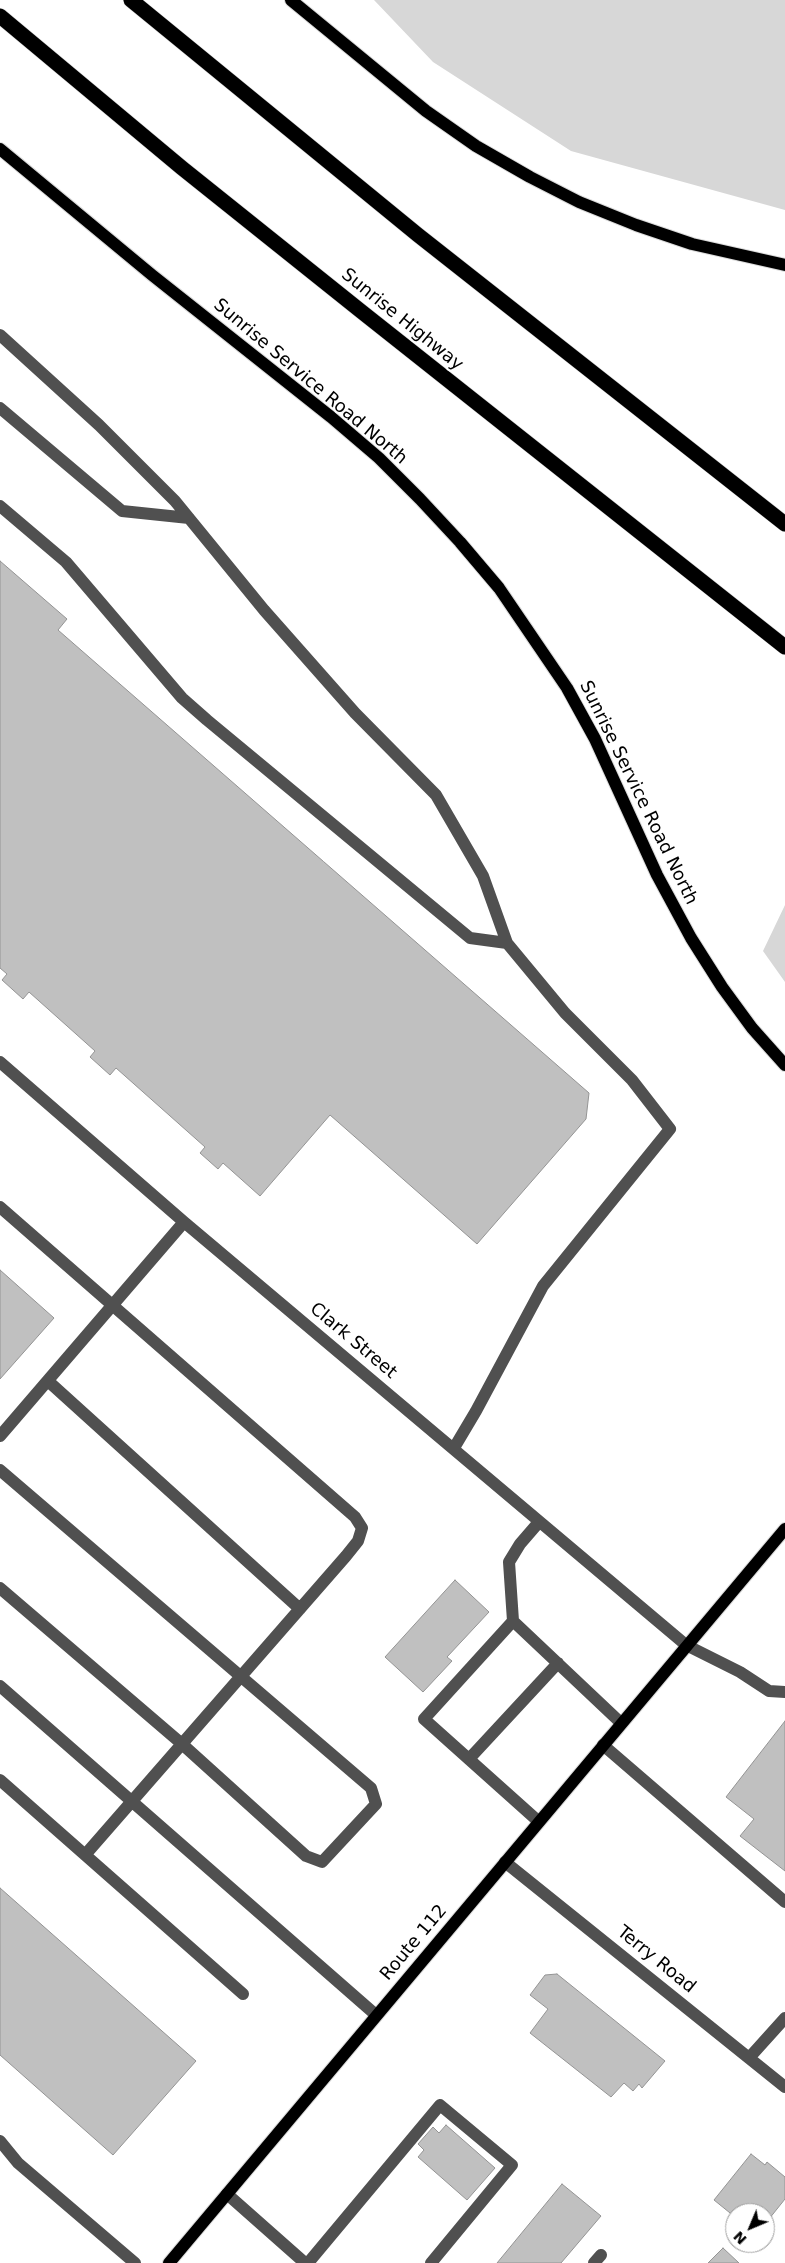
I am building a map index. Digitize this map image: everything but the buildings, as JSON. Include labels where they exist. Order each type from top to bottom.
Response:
[{"type":"highway","points":[[131,0],[418,235],[785,524]]},
{"type":"highway","name":"Sunrise Highway","points":[[0,16],[182,168],[785,647]]},
{"type":"main road","points":[[291,0],[426,111],[476,146],[530,177],[579,202],[645,228],[692,244],[785,265]]},
{"type":"main road","name":"Sunrise Service Road North","points":[[0,149],[378,458],[460,542],[499,588],[567,688],[595,739],[657,875],[691,938],[722,987],[752,1028],[785,1065]]},
{"type":"main road","name":"Route 112","points":[[169,2263],[785,1528]]},
{"type":"street","points":[[0,335],[99,425],[175,501],[264,610],[355,714],[436,795],[483,876],[507,943],[565,1013],[632,1080],[670,1129],[543,1286],[454,1448]]},
{"type":"street","points":[[0,408],[122,512],[189,518]]},
{"type":"street","points":[[0,506],[66,562],[182,698],[207,720],[470,938],[507,943]]},
{"type":"street","name":"Clark Street","points":[[0,1062],[184,1222],[686,1645],[740,1672],[770,1691],[785,1692]]},
{"type":"street","points":[[0,1207],[354,1517],[362,1528],[358,1541],[85,1855]]},
{"type":"street","points":[[0,1436],[184,1222]]},
{"type":"street","points":[[48,1381],[300,1608]]},
{"type":"street","points":[[0,1470],[371,1788],[376,1804],[322,1862],[306,1856],[182,1744],[0,1588]]},
{"type":"street","points":[[539,1522],[520,1544],[509,1562],[513,1621],[621,1723]]},
{"type":"street","points":[[513,1621],[424,1719],[538,1821]]},
{"type":"street","points":[[469,1758],[558,1662]]},
{"type":"street","points":[[0,1686],[376,2015]]},
{"type":"street","points":[[603,1745],[785,1902]]},
{"type":"street","points":[[0,1780],[243,1994]]},
{"type":"street","name":"Terry Road","points":[[505,1862],[785,2086]]},
{"type":"street","points":[[750,2058],[785,2018]]},
{"type":"street","points":[[227,2194],[306,2263],[440,2105],[512,2165],[430,2263]]},
{"type":"street","points":[[0,2141],[18,2162],[135,2263]]},
{"type":"shaded area","points":[[374,0],[785,0],[785,210],[571,151],[433,62]]},
{"type":"shaded area","points":[[785,905],[785,982],[763,951]]}]
